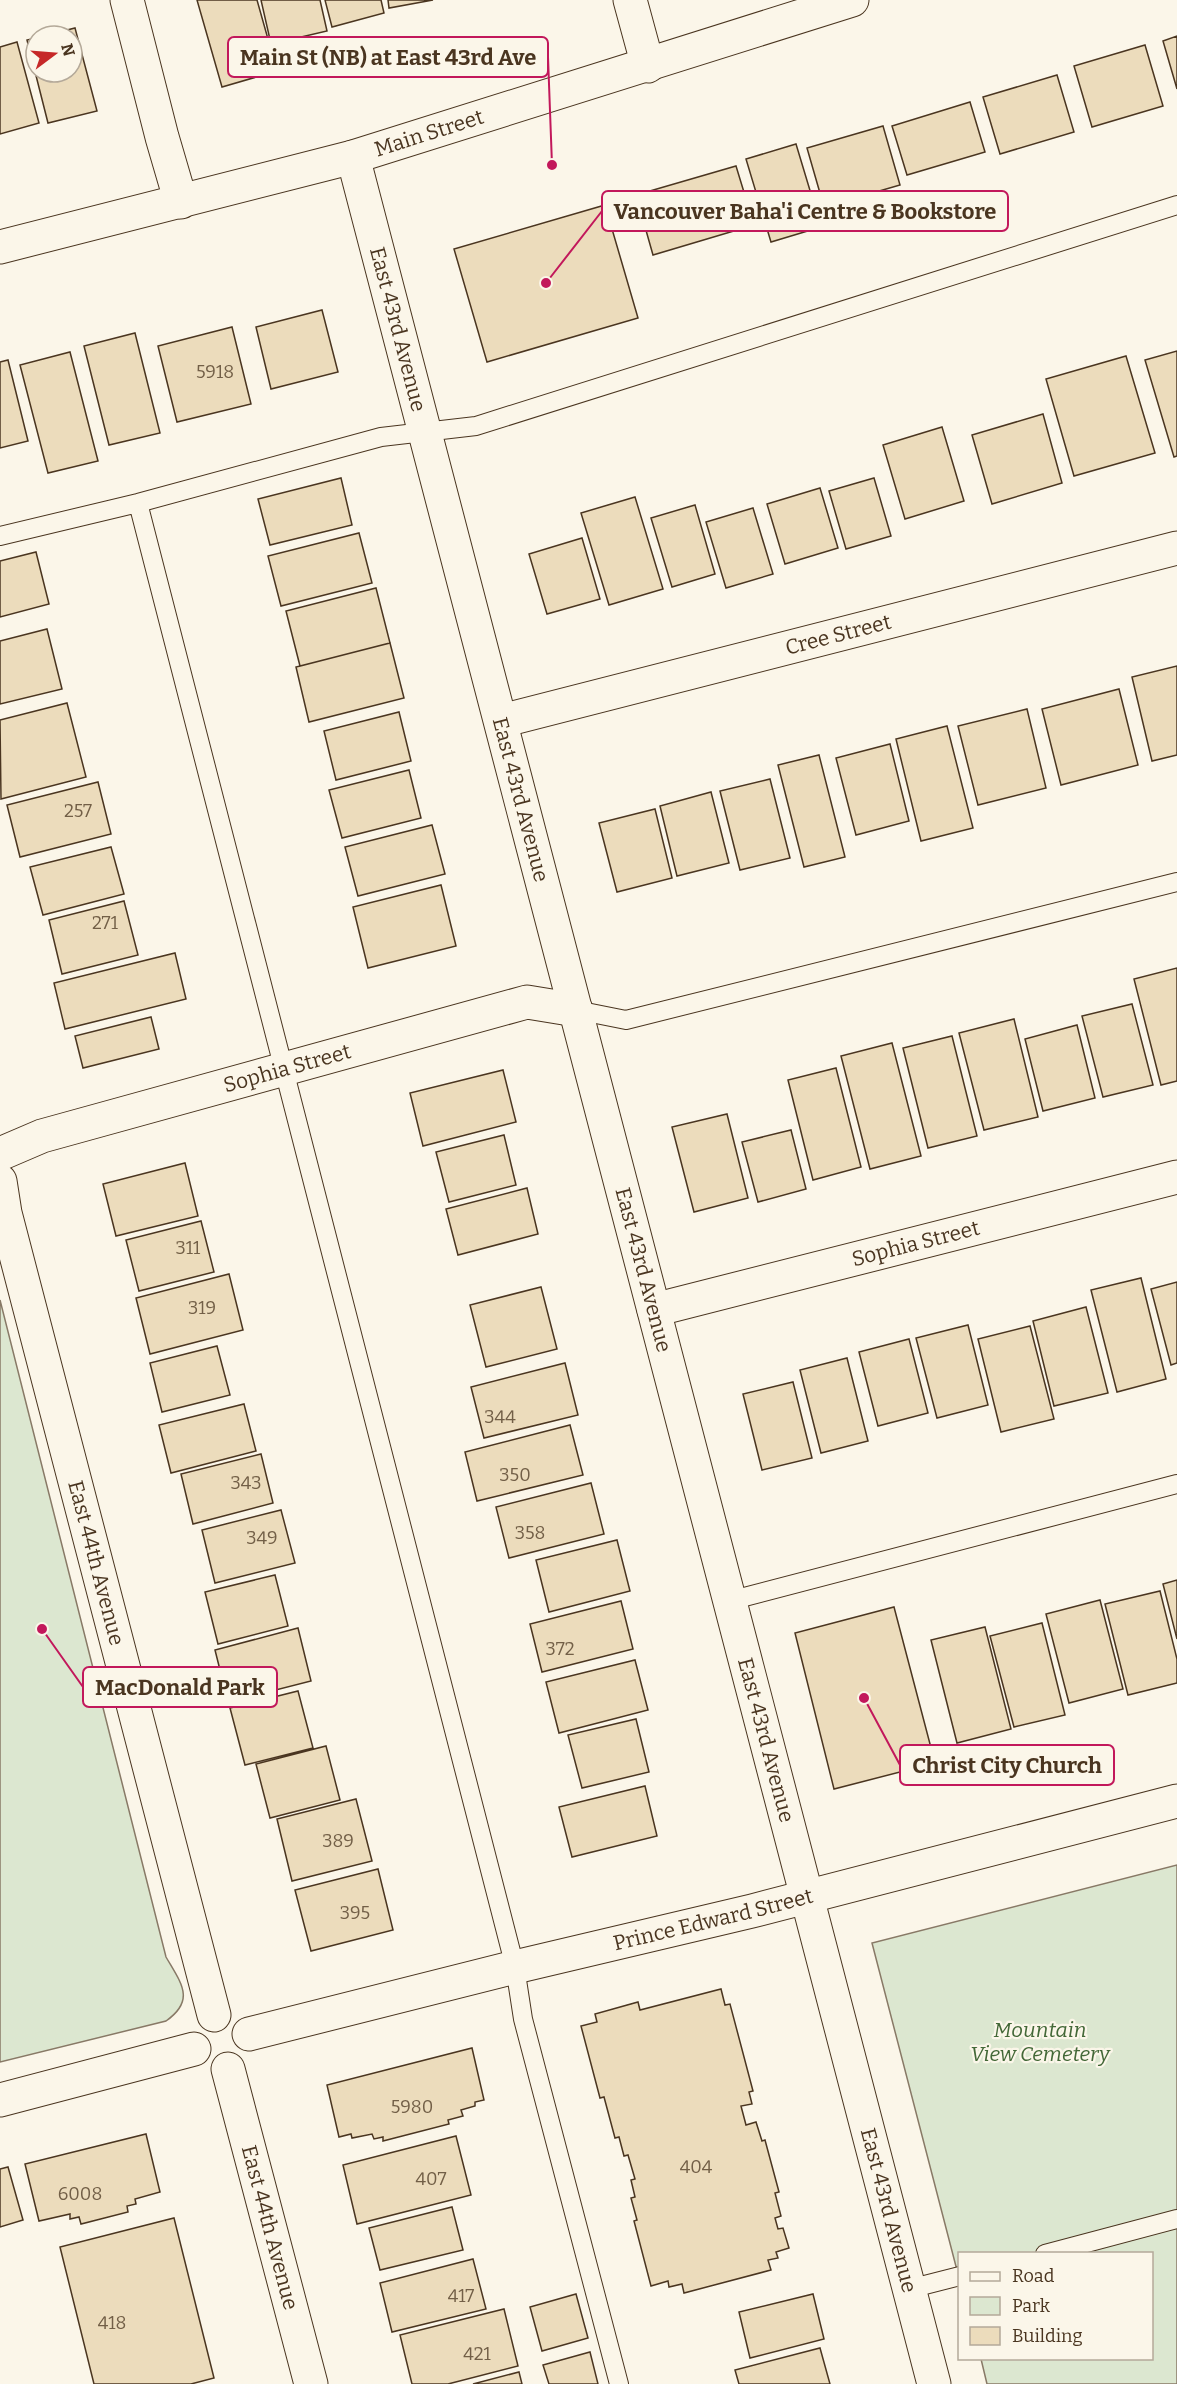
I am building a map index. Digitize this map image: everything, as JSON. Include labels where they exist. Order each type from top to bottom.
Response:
[{"type":"street","points":[[127,0],[181,202]]},
{"type":"street","points":[[630,0],[648,66]]},
{"type":"street","name":"Main Street","points":[[0,247],[353,157],[852,0]]},
{"type":"street","name":"East 43rd Avenue","points":[[353,157],[427,432],[934,2384]]},
{"type":"street","name":"Cree Street","points":[[501,721],[1177,548]]},
{"type":"street","name":"Sophia Street","points":[[0,1154],[42,1136],[527,1002],[576,1010]]},
{"type":"street","name":"Sophia Street","points":[[654,1310],[1177,1176]]},
{"type":"street","name":"East 44th Avenue","points":[[0,1181],[5,1213],[214,2015]]},
{"type":"street","name":"Prince Edward Street","points":[[249,2034],[515,1966],[807,1896],[1177,1801]]},
{"type":"street","points":[[214,2015],[232,2016],[245,2026],[249,2034],[248,2052],[243,2059],[228,2069],[220,2070],[204,2063],[194,2049],[196,2031],[200,2024],[214,2015]]},
{"type":"street","points":[[0,2100],[194,2049]]},
{"type":"street","name":"East 44th Avenue","points":[[228,2069],[310,2384]]},
{"type":"lane","points":[[0,536],[138,503],[381,437],[476,426],[1177,205]]},
{"type":"lane","points":[[138,503],[515,1966],[523,2019],[619,2384]]},
{"type":"lane","points":[[576,1010],[626,1020],[1177,882]]},
{"type":"lane","points":[[729,1601],[1177,1484]]},
{"type":"lane","points":[[1049,2252],[1177,2219]]},
{"type":"lane","points":[[909,2289],[958,2277]]},
{"type":"green space","points":[[0,1300],[166,1957],[181,1983],[183,1998],[181,2006],[166,2021],[0,2062]]},
{"type":"green space","name":"Mountain View Cemetery","points":[[1177,1865],[1177,2384],[987,2384],[981,2360],[1153,2360],[1153,2252],[958,2252],[958,2274],[872,1943]]},
{"type":"building","points":[[197,0],[257,0],[277,71],[222,87]]},
{"type":"building","points":[[261,0],[320,0],[327,31],[271,44]]},
{"type":"building","points":[[325,0],[381,0],[384,13],[332,27]]},
{"type":"building","points":[[388,0],[433,0],[389,8]]},
{"type":"building","points":[[1177,36],[1177,89],[1163,41]]},
{"type":"building","points":[[17,42],[24,68],[24,84],[28,84],[39,123],[0,134],[0,47]]},
{"type":"building","points":[[1145,45],[1163,106],[1092,127],[1074,66]]},
{"type":"building","points":[[84,62],[97,111],[48,123],[38,84],[84,84]]},
{"type":"building","points":[[1057,75],[1074,132],[1000,154],[983,97]]},
{"type":"building","points":[[970,102],[985,152],[907,175],[892,126]]},
{"type":"building","points":[[883,126],[900,185],[824,207],[807,148]]},
{"type":"building","points":[[796,144],[821,227],[771,242],[746,159]]},
{"type":"building","points":[[736,166],[754,225],[653,255],[636,195]]},
{"type":"building","points":[[605,205],[638,318],[487,362],[454,249]]},
{"type":"building","points":[[322,310],[338,372],[271,389],[256,327]]},
{"type":"building","points":[[232,327],[251,404],[177,422],[158,346]]},
{"type":"building","points":[[135,333],[160,433],[109,445],[84,346]]},
{"type":"building","points":[[1177,351],[1177,456],[1174,457],[1145,360]]},
{"type":"building","points":[[70,352],[98,461],[48,473],[20,365]]},
{"type":"building","points":[[1126,356],[1155,453],[1074,476],[1046,379]]},
{"type":"building","points":[[8,360],[28,441],[0,448],[0,362]]},
{"type":"building","points":[[1043,414],[1062,483],[992,504],[972,435]]},
{"type":"building","points":[[942,427],[964,501],[905,519],[883,445]]},
{"type":"building","points":[[341,478],[352,525],[270,545],[258,499]]},
{"type":"building","points":[[874,478],[891,536],[846,549],[829,491]]},
{"type":"building","points":[[820,488],[838,548],[785,564],[767,504]]},
{"type":"building","points":[[635,497],[663,589],[609,605],[581,513]]},
{"type":"building","points":[[695,505],[715,574],[672,587],[651,518]]},
{"type":"building","points":[[753,508],[773,574],[726,588],[706,522]]},
{"type":"building","points":[[359,533],[372,583],[281,606],[268,556]]},
{"type":"building","points":[[582,538],[600,599],[547,614],[529,554]]},
{"type":"building","points":[[36,552],[49,604],[0,617],[0,561]]},
{"type":"building","points":[[376,588],[390,643],[300,666],[286,611]]},
{"type":"building","points":[[47,629],[62,689],[0,704],[0,641]]},
{"type":"building","points":[[390,643],[404,698],[309,722],[296,667]]},
{"type":"building","points":[[1177,666],[1177,755],[1152,761],[1132,677]]},
{"type":"building","points":[[1119,689],[1138,765],[1061,785],[1042,709]]},
{"type":"building","points":[[67,703],[86,777],[1,799],[0,720]]},
{"type":"building","points":[[1027,709],[1046,788],[978,805],[958,726]]},
{"type":"building","points":[[399,712],[411,761],[336,780],[324,731]]},
{"type":"building","points":[[947,726],[973,828],[921,841],[896,739]]},
{"type":"building","points":[[890,744],[909,821],[856,835],[836,758]]},
{"type":"building","points":[[819,755],[845,857],[804,867],[778,765]]},
{"type":"building","points":[[409,770],[421,818],[342,838],[329,790]]},
{"type":"building","points":[[770,779],[790,858],[740,870],[720,791]]},
{"type":"building","points":[[98,782],[111,834],[20,857],[7,805]]},
{"type":"building","points":[[711,792],[729,863],[677,876],[660,806]]},
{"type":"building","points":[[655,809],[672,878],[617,892],[599,823]]},
{"type":"building","points":[[432,825],[445,874],[358,896],[345,847]]},
{"type":"building","points":[[111,847],[124,894],[43,915],[30,867]]},
{"type":"building","points":[[441,885],[456,946],[368,968],[353,907]]},
{"type":"building","points":[[124,901],[138,955],[62,974],[49,920]]},
{"type":"building","points":[[175,953],[186,999],[65,1029],[54,983]]},
{"type":"building","points":[[1177,968],[1177,1081],[1161,1085],[1134,979]]},
{"type":"building","points":[[1132,1004],[1153,1085],[1103,1097],[1082,1016]]},
{"type":"building","points":[[151,1017],[159,1049],[83,1068],[75,1036]]},
{"type":"building","points":[[1014,1019],[1038,1117],[984,1130],[959,1033]]},
{"type":"building","points":[[1077,1025],[1095,1098],[1043,1111],[1025,1039]]},
{"type":"building","points":[[952,1036],[977,1136],[928,1148],[903,1048]]},
{"type":"building","points":[[892,1043],[921,1156],[870,1169],[841,1056]]},
{"type":"building","points":[[836,1068],[861,1167],[813,1180],[788,1080]]},
{"type":"building","points":[[503,1070],[516,1122],[423,1146],[410,1093]]},
{"type":"building","points":[[727,1114],[748,1198],[694,1212],[672,1127]]},
{"type":"building","points":[[791,1130],[806,1189],[758,1202],[742,1142]]},
{"type":"building","points":[[504,1135],[516,1185],[449,1202],[436,1152]]},
{"type":"building","points":[[185,1163],[198,1216],[116,1236],[103,1184]]},
{"type":"building","points":[[527,1188],[538,1234],[458,1255],[446,1209]]},
{"type":"building","points":[[201,1221],[214,1272],[139,1291],[126,1240]]},
{"type":"building","points":[[229,1274],[243,1330],[150,1354],[136,1298]]},
{"type":"building","points":[[1141,1278],[1166,1379],[1117,1392],[1091,1290]]},
{"type":"building","points":[[1177,1282],[1177,1363],[1171,1365],[1151,1289]]},
{"type":"building","points":[[541,1287],[557,1349],[486,1367],[470,1305]]},
{"type":"building","points":[[1086,1307],[1108,1393],[1054,1406],[1033,1321]]},
{"type":"building","points":[[968,1325],[988,1405],[937,1418],[916,1338]]},
{"type":"building","points":[[1030,1326],[1054,1419],[1001,1432],[978,1339]]},
{"type":"building","points":[[909,1339],[928,1413],[878,1426],[859,1352]]},
{"type":"building","points":[[217,1346],[230,1395],[162,1412],[150,1363]]},
{"type":"building","points":[[847,1358],[868,1441],[821,1453],[800,1370]]},
{"type":"building","points":[[565,1363],[578,1415],[484,1438],[471,1387]]},
{"type":"building","points":[[793,1382],[812,1458],[762,1470],[743,1394]]},
{"type":"building","points":[[244,1404],[256,1451],[171,1473],[159,1425]]},
{"type":"building","points":[[570,1425],[583,1475],[477,1501],[465,1452]]},
{"type":"building","points":[[261,1454],[273,1503],[193,1524],[181,1474]]},
{"type":"building","points":[[591,1483],[604,1534],[509,1558],[496,1507]]},
{"type":"building","points":[[281,1510],[295,1563],[215,1583],[202,1530]]},
{"type":"building","points":[[617,1540],[630,1591],[549,1612],[536,1560]]},
{"type":"building","points":[[275,1575],[288,1626],[218,1644],[205,1592]]},
{"type":"building","points":[[1177,1580],[1177,1639],[1163,1584]]},
{"type":"building","points":[[1160,1591],[1177,1659],[1177,1683],[1128,1695],[1105,1604]]},
{"type":"building","points":[[1100,1600],[1123,1689],[1069,1703],[1046,1614]]},
{"type":"building","points":[[621,1601],[633,1649],[542,1672],[530,1624]]},
{"type":"building","points":[[894,1607],[935,1763],[834,1789],[795,1633]]},
{"type":"building","points":[[1042,1623],[1065,1715],[1014,1727],[990,1636]]},
{"type":"building","points":[[985,1627],[1011,1729],[957,1743],[931,1640]]},
{"type":"building","points":[[298,1628],[311,1681],[228,1702],[215,1650]]},
{"type":"building","points":[[635,1660],[648,1710],[559,1733],[546,1682]]},
{"type":"building","points":[[298,1691],[313,1748],[245,1765],[230,1708]]},
{"type":"building","points":[[636,1719],[649,1772],[582,1788],[568,1735]]},
{"type":"building","points":[[326,1746],[340,1800],[270,1818],[256,1764]]},
{"type":"building","points":[[645,1786],[657,1836],[572,1857],[559,1807]]},
{"type":"building","points":[[356,1799],[372,1861],[292,1881],[277,1819]]},
{"type":"building","points":[[378,1869],[393,1930],[311,1951],[295,1890]]},
{"type":"building","points":[[721,1989],[725,2005],[730,2004],[753,2091],[749,2092],[752,2104],[741,2106],[746,2125],[756,2122],[762,2141],[765,2140],[779,2192],[775,2193],[781,2216],[775,2218],[778,2229],[783,2228],[789,2248],[776,2252],[778,2258],[768,2260],[771,2270],[684,2293],[682,2284],[669,2287],[668,2281],[651,2286],[634,2221],[637,2220],[631,2198],[635,2197],[631,2180],[635,2179],[628,2155],[624,2156],[619,2137],[615,2138],[604,2097],[600,2098],[581,2026],[597,2022],[595,2014],[638,2002],[640,2010]]},
{"type":"building","points":[[472,2048],[484,2100],[475,2102],[475,2106],[461,2110],[463,2116],[448,2120],[449,2124],[383,2141],[383,2137],[374,2139],[372,2134],[352,2138],[351,2134],[339,2137],[327,2085]]},
{"type":"building","points":[[146,2134],[160,2192],[135,2199],[136,2204],[127,2206],[128,2212],[81,2224],[79,2217],[70,2219],[70,2214],[39,2221],[25,2164]]},
{"type":"building","points":[[456,2136],[471,2195],[357,2224],[343,2165]]},
{"type":"building","points":[[8,2167],[23,2220],[0,2227],[0,2169]]},
{"type":"building","points":[[452,2207],[463,2250],[380,2270],[369,2228]]},
{"type":"building","points":[[174,2218],[214,2378],[191,2384],[94,2384],[60,2247]]},
{"type":"building","points":[[473,2259],[486,2309],[392,2332],[380,2283]]},
{"type":"building","points":[[576,2294],[588,2338],[542,2351],[530,2307]]},
{"type":"building","points":[[813,2294],[824,2339],[750,2358],[739,2312]]},
{"type":"building","points":[[504,2309],[518,2366],[448,2384],[412,2384],[400,2335]]},
{"type":"building","points":[[820,2348],[830,2384],[739,2384],[735,2370]]},
{"type":"building","points":[[590,2352],[598,2384],[549,2384],[543,2365]]},
{"type":"building","points":[[519,2372],[522,2384],[473,2384]]},
{"type":"place","name":"Main St (NB) at East 43rd Ave","points":[[552,165]]},
{"type":"place","name":"Vancouver Baha'i Centre & Bookstore","points":[[546,283]]},
{"type":"place","name":"MacDonald Park","points":[[42,1629]]},
{"type":"place","name":"Christ City Church","points":[[864,1698]]}]
